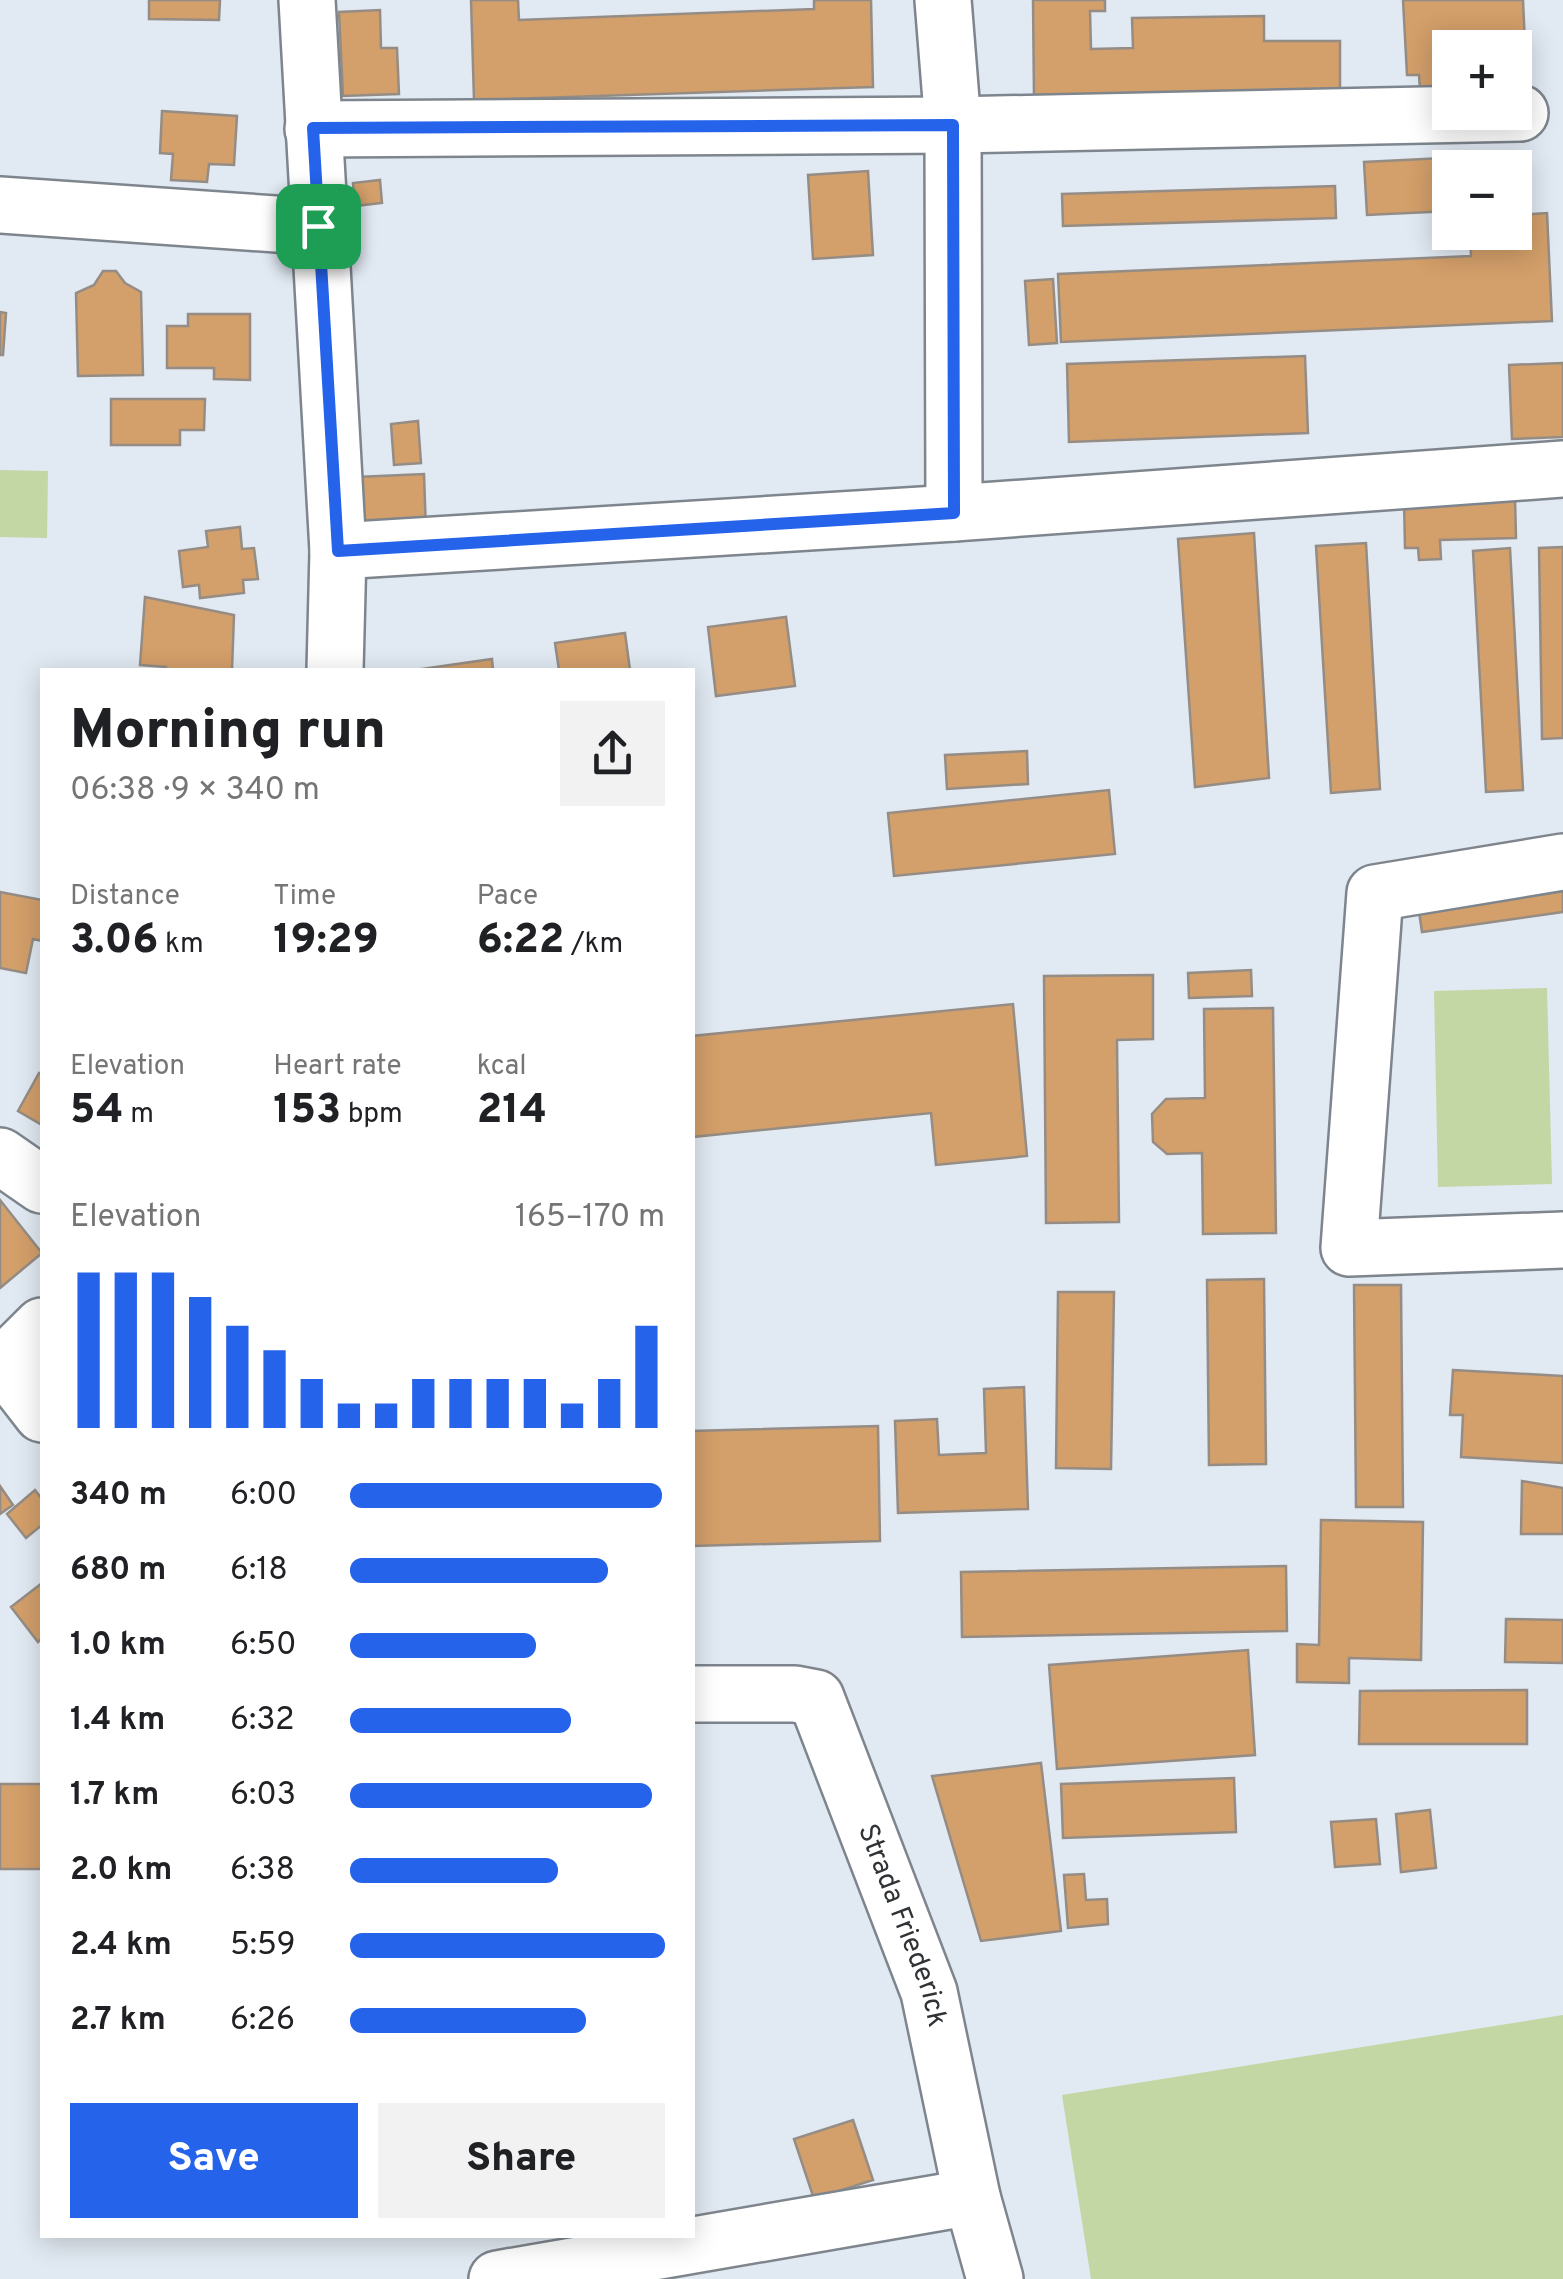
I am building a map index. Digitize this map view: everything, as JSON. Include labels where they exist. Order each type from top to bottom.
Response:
[{"type":"street","points":[[306,0],[338,551],[335,668]]},
{"type":"street","points":[[944,0],[953,125],[954,513]]},
{"type":"street","points":[[313,128],[953,125],[1432,115]]},
{"type":"street","points":[[0,205],[318,226]]},
{"type":"street","points":[[338,551],[954,513],[1563,469]]},
{"type":"street","points":[[1563,862],[1375,893],[1349,1248],[1563,1240]]},
{"type":"street","points":[[0,1156],[40,1183]]},
{"type":"street","points":[[40,1328],[2,1366],[40,1412]]},
{"type":"street","name":"Strada Friederick","points":[[695,1694],[795,1694],[816,1698],[929,1992],[972,2197],[995,2279]]},
{"type":"street","points":[[497,2279],[972,2197]]},
{"type":"green space","points":[[0,470],[48,471],[47,538],[0,537]]},
{"type":"green space","points":[[1547,988],[1552,1184],[1438,1187],[1434,991]]},
{"type":"green space","points":[[1563,2015],[1563,2279],[1091,2279],[1062,2095]]},
{"type":"building","points":[[149,0],[220,0],[219,20],[149,19]]},
{"type":"building","points":[[471,0],[518,0],[519,20],[814,9],[814,0],[871,0],[873,87],[474,100]]},
{"type":"building","points":[[1033,0],[1105,0],[1105,11],[1090,11],[1091,49],[1133,48],[1132,18],[1264,16],[1264,41],[1340,41],[1340,94],[1034,98]]},
{"type":"building","points":[[1403,0],[1523,0],[1524,30],[1432,30],[1432,89],[1420,89],[1419,75],[1407,75]]},
{"type":"building","points":[[380,10],[381,48],[397,48],[399,94],[343,96],[339,12]]},
{"type":"building","points":[[162,111],[237,116],[234,165],[209,164],[207,182],[171,180],[173,154],[160,153]]},
{"type":"building","points":[[1432,159],[1432,212],[1367,215],[1364,162]]},
{"type":"building","points":[[868,171],[873,255],[813,259],[808,175]]},
{"type":"building","points":[[380,180],[382,203],[355,206],[353,183]]},
{"type":"building","points":[[1335,186],[1336,218],[1063,226],[1062,194]]},
{"type":"building","points":[[1547,213],[1552,321],[1061,342],[1058,274],[1471,256],[1471,250],[1532,250],[1532,214]]},
{"type":"building","points":[[103,271],[116,271],[125,283],[141,292],[143,375],[78,376],[76,293],[94,285]]},
{"type":"building","points":[[1053,279],[1057,343],[1029,345],[1025,281]]},
{"type":"building","points":[[0,312],[6,313],[3,355],[0,355]]},
{"type":"building","points":[[188,314],[250,314],[250,380],[214,379],[214,368],[167,368],[167,326],[188,326]]},
{"type":"building","points":[[1305,356],[1308,433],[1069,442],[1067,364]]},
{"type":"building","points":[[1563,363],[1563,437],[1512,439],[1509,365]]},
{"type":"building","points":[[111,399],[205,399],[204,430],[180,430],[180,445],[111,445]]},
{"type":"building","points":[[418,421],[421,463],[394,465],[391,424]]},
{"type":"building","points":[[424,474],[426,531],[359,534],[357,477]]},
{"type":"building","points":[[1515,498],[1516,538],[1440,540],[1441,559],[1419,560],[1418,548],[1405,548],[1404,501]]},
{"type":"building","points":[[240,527],[242,549],[254,548],[258,579],[243,580],[244,593],[200,598],[199,585],[183,587],[179,551],[208,547],[206,531]]},
{"type":"building","points":[[1254,533],[1269,778],[1195,787],[1178,539]]},
{"type":"building","points":[[1366,543],[1380,789],[1331,793],[1316,546]]},
{"type":"building","points":[[1563,547],[1563,738],[1542,739],[1539,548]]},
{"type":"building","points":[[1510,548],[1523,790],[1486,792],[1473,551]]},
{"type":"building","points":[[145,597],[234,615],[232,668],[140,665]]},
{"type":"building","points":[[786,617],[795,686],[716,696],[708,627]]},
{"type":"building","points":[[625,633],[630,668],[559,668],[555,643]]},
{"type":"building","points":[[492,659],[493,668],[429,668]]},
{"type":"building","points":[[1027,751],[1028,784],[947,789],[945,755]]},
{"type":"building","points":[[1109,790],[1115,854],[894,876],[888,813]]},
{"type":"building","points":[[1563,877],[1563,912],[1422,932],[1417,898]]},
{"type":"building","points":[[0,892],[40,900],[40,941],[33,939],[26,973],[0,968]]},
{"type":"building","points":[[1251,970],[1252,996],[1189,998],[1188,973]]},
{"type":"building","points":[[1153,975],[1153,1039],[1117,1040],[1119,1222],[1046,1223],[1044,976]]},
{"type":"building","points":[[1013,1004],[1027,1156],[936,1165],[931,1113],[695,1137],[695,1036]]},
{"type":"building","points":[[1273,1008],[1276,1233],[1203,1234],[1202,1153],[1167,1154],[1153,1142],[1152,1114],[1166,1099],[1205,1098],[1204,1009]]},
{"type":"building","points":[[39,1073],[40,1124],[18,1111]]},
{"type":"building","points":[[0,1200],[40,1255],[0,1288]]},
{"type":"building","points":[[1264,1279],[1266,1464],[1209,1465],[1207,1280]]},
{"type":"building","points":[[1354,1285],[1401,1285],[1403,1507],[1356,1507]]},
{"type":"building","points":[[1058,1292],[1114,1292],[1111,1469],[1056,1468]]},
{"type":"building","points":[[1453,1370],[1563,1376],[1563,1463],[1461,1457],[1463,1415],[1450,1415]]},
{"type":"building","points":[[1024,1387],[1028,1509],[898,1513],[895,1421],[937,1419],[939,1455],[986,1453],[984,1389]]},
{"type":"building","points":[[878,1426],[880,1541],[695,1546],[695,1431]]},
{"type":"building","points":[[1522,1481],[1563,1488],[1563,1534],[1521,1534]]},
{"type":"building","points":[[0,1486],[13,1505],[0,1514]]},
{"type":"building","points":[[35,1490],[40,1496],[40,1527],[26,1538],[7,1514]]},
{"type":"building","points":[[1321,1520],[1423,1522],[1421,1660],[1349,1658],[1349,1683],[1297,1682],[1297,1644],[1319,1645]]},
{"type":"building","points":[[1286,1566],[1287,1631],[962,1637],[961,1572]]},
{"type":"building","points":[[40,1585],[38,1642],[11,1607]]},
{"type":"building","points":[[1506,1619],[1563,1620],[1563,1663],[1505,1662]]},
{"type":"building","points":[[1248,1650],[1255,1755],[1057,1769],[1049,1665]]},
{"type":"building","points":[[1527,1690],[1527,1744],[1359,1744],[1360,1691]]},
{"type":"building","points":[[1041,1763],[1061,1931],[981,1941],[932,1776]]},
{"type":"building","points":[[1234,1778],[1236,1832],[1063,1838],[1061,1784]]},
{"type":"building","points":[[0,1784],[40,1784],[40,1869],[0,1869]]},
{"type":"building","points":[[1430,1810],[1436,1868],[1401,1872],[1396,1814]]},
{"type":"building","points":[[1376,1819],[1380,1864],[1335,1867],[1331,1822]]},
{"type":"building","points":[[1084,1874],[1086,1900],[1107,1899],[1108,1924],[1068,1928],[1064,1875]]},
{"type":"building","points":[[853,2120],[873,2180],[814,2199],[794,2139]]},
{"type":"route","points":[[953,125],[954,513],[338,551],[318,226],[313,128],[953,125]]}]
